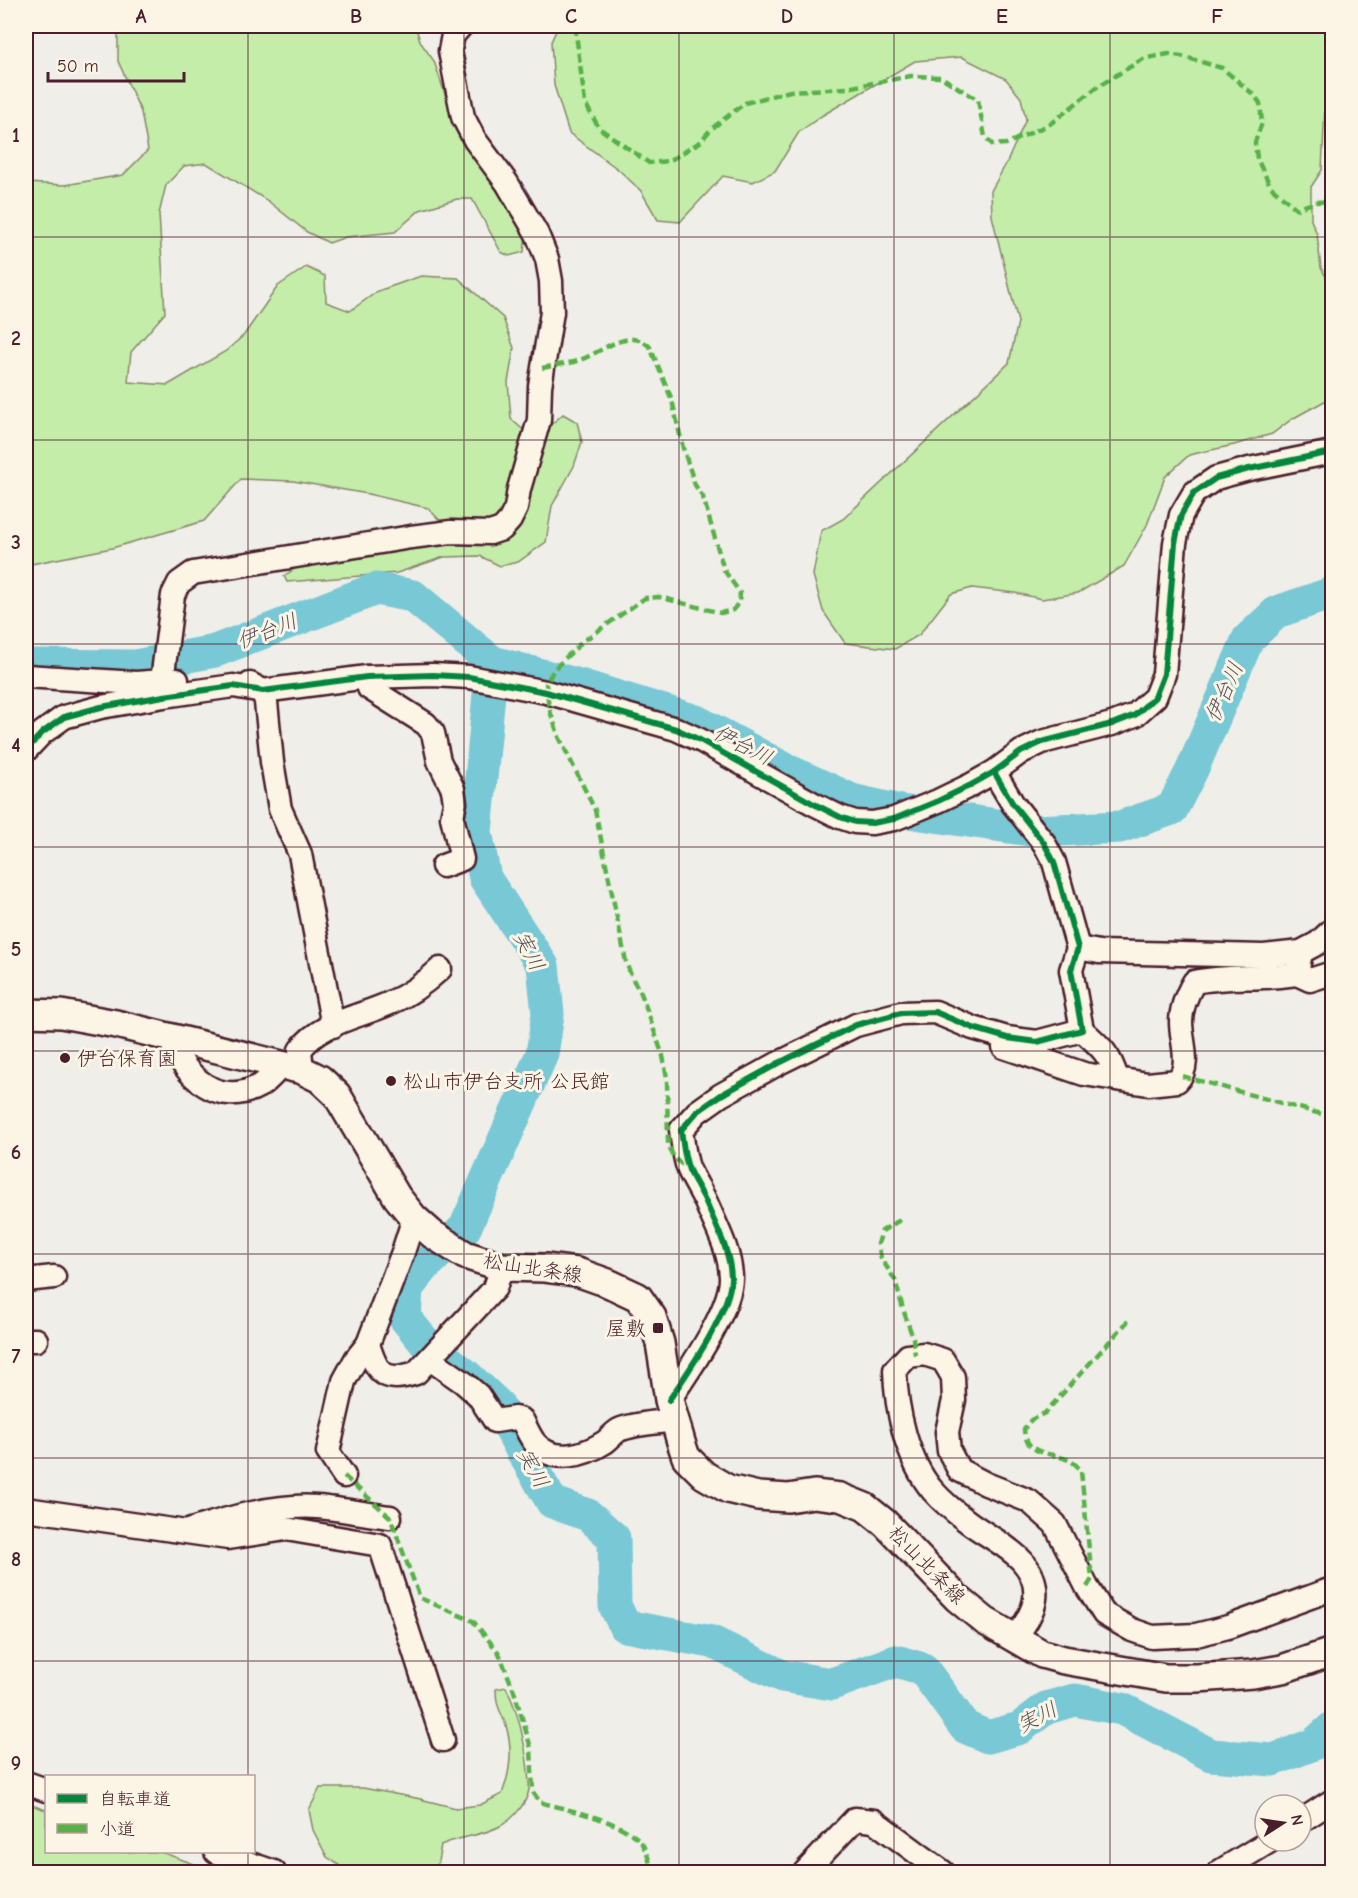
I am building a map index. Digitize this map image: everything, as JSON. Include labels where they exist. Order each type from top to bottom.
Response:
[{"type":"main road","name":"松山北条線","points":[[26,1013],[61,1014],[116,1024],[292,1068],[320,1079],[337,1095],[398,1197],[414,1218],[432,1234],[465,1255],[502,1267],[545,1268],[577,1272],[638,1297],[652,1317],[660,1343],[672,1410],[687,1457],[704,1475],[729,1489],[758,1496],[788,1498],[814,1494],[840,1497],[865,1507],[885,1523],[957,1598],[985,1622],[1042,1654],[1166,1678],[1197,1678],[1253,1674],[1304,1663],[1332,1652]]},
{"type":"street","points":[[162,675],[173,595],[179,583],[193,573],[411,537],[450,532],[490,533],[501,529],[510,520],[516,508],[519,489],[539,420],[540,386],[552,312],[551,281],[547,259],[537,234],[507,183],[475,140],[463,117],[450,51],[453,35],[461,26]]},
{"type":"street","points":[[26,750],[42,733],[64,717],[101,707],[232,686],[263,691],[367,677],[470,676],[546,692],[676,729],[814,804],[855,822],[872,823],[894,819],[938,801],[994,772],[1022,752],[1042,742],[1112,724],[1135,715],[1155,697],[1164,674],[1174,543],[1181,515],[1194,493],[1216,478],[1332,452]]},
{"type":"street","points":[[26,676],[136,683],[162,675],[235,677],[263,691],[280,809],[300,854],[333,1026]]},
{"type":"street","points":[[367,677],[369,688],[426,724],[433,733],[439,761],[453,789],[455,803],[452,817],[462,859],[442,866]]},
{"type":"street","points":[[994,772],[1013,804],[1044,843],[1054,862],[1078,948],[1071,970],[1082,1030],[1106,1052],[1112,1061],[1117,1078]]},
{"type":"street","points":[[973,1028],[984,1040],[1084,1074],[1148,1084],[1177,1081],[1185,1068],[1181,1020],[1186,995],[1194,981],[1280,977],[1299,963],[1332,930]]},
{"type":"street","points":[[1078,948],[1099,952],[1252,956],[1299,963],[1310,980],[1332,974]]},
{"type":"street","points":[[170,1038],[176,1055],[210,1089],[226,1095],[244,1092],[292,1068],[308,1038],[391,1003],[422,986],[440,969]]},
{"type":"street","points":[[436,1353],[478,1395],[495,1421],[522,1420],[536,1445],[553,1455],[566,1457],[593,1448],[605,1442],[617,1431],[672,1410],[695,1360],[723,1310],[731,1279],[727,1250],[702,1192],[688,1169],[681,1130],[698,1112],[721,1095],[779,1063],[856,1025],[901,1013],[935,1012],[973,1028],[1007,1038],[1037,1042],[1082,1030]]},
{"type":"street","points":[[344,1476],[328,1452],[344,1381],[356,1359],[368,1344],[414,1218]]},
{"type":"street","points":[[368,1344],[378,1371],[387,1377],[400,1378],[416,1373],[495,1288],[502,1267]]},
{"type":"street","points":[[26,1280],[54,1277]]},
{"type":"street","points":[[1014,1640],[1035,1601],[1035,1584],[1027,1567],[1012,1550],[967,1522],[933,1491],[917,1469],[896,1396],[895,1370],[908,1356],[924,1354],[943,1360],[953,1377],[954,1400],[947,1432],[949,1452],[959,1470],[986,1484],[1029,1501],[1055,1524],[1087,1587],[1104,1614],[1132,1630],[1152,1636],[1196,1635],[1228,1627],[1332,1589]]},
{"type":"street","points":[[189,1531],[222,1520],[280,1509],[315,1507],[390,1517]]},
{"type":"street","points":[[26,1509],[228,1538],[286,1529],[380,1545],[443,1740]]},
{"type":"street","points":[[26,1782],[45,1790]]},
{"type":"street","points":[[1313,1813],[1332,1801]]},
{"type":"street","points":[[806,1872],[855,1819],[874,1821],[943,1872]]},
{"type":"street","points":[[1219,1872],[1253,1851]]},
{"type":"street","points":[[222,1853],[274,1872]]},
{"type":"green space","points":[[126,26],[418,26],[416,29],[421,43],[434,61],[446,97],[469,140],[526,234],[524,252],[509,256],[501,252],[472,199],[457,199],[420,210],[395,232],[346,237],[329,243],[307,232],[268,201],[206,163],[184,166],[166,185],[159,214],[165,313],[131,352],[128,382],[168,385],[226,351],[244,335],[278,286],[306,267],[325,276],[326,302],[350,311],[378,291],[421,276],[458,278],[503,318],[514,348],[508,382],[511,419],[522,429],[531,433],[541,431],[563,414],[577,422],[582,442],[574,466],[552,506],[546,542],[518,562],[500,566],[480,556],[444,557],[397,573],[287,582],[284,576],[296,568],[442,538],[445,526],[428,508],[368,494],[293,481],[241,479],[204,521],[112,548],[26,565],[26,183],[65,185],[123,175],[148,150],[141,112],[118,61],[118,28]]},
{"type":"green space","points":[[558,26],[1332,26],[1332,102],[1325,107],[1322,170],[1311,187],[1311,220],[1317,234],[1321,268],[1332,283],[1332,397],[1292,419],[1272,434],[1189,455],[1165,477],[1147,525],[1124,566],[1078,593],[1042,599],[972,588],[951,594],[919,635],[895,649],[845,643],[823,611],[813,575],[821,531],[843,519],[1009,363],[1018,322],[992,216],[991,191],[1026,119],[1021,98],[1006,79],[962,57],[915,61],[823,115],[799,132],[775,171],[753,182],[723,176],[680,222],[658,220],[641,191],[619,170],[569,133],[554,85],[551,42]]},
{"type":"green space","points":[[506,1687],[521,1728],[529,1785],[525,1800],[511,1819],[488,1832],[441,1845],[436,1872],[349,1872],[327,1857],[313,1830],[309,1810],[320,1788],[363,1788],[456,1808],[480,1805],[502,1794],[509,1770],[510,1745],[497,1702],[496,1689]]},
{"type":"green space","points":[[26,1803],[45,1810],[45,1853],[164,1853],[216,1872],[26,1872]]},
{"type":"waterway","name":"伊台川","points":[[26,665],[135,666],[215,651],[376,589],[413,596],[492,662],[583,686],[696,721],[789,771],[852,800],[901,811],[1037,831],[1120,827],[1172,809],[1192,770],[1248,639],[1277,612],[1332,593]]},
{"type":"waterway","name":"実川","points":[[492,662],[476,832],[485,878],[543,966],[548,1014],[542,1054],[465,1228],[425,1266],[407,1288],[405,1318],[423,1340],[498,1405],[552,1502],[588,1515],[614,1538],[615,1606],[625,1626],[712,1642],[782,1676],[832,1684],[896,1661],[923,1669],[965,1727],[988,1737],[1020,1728],[1046,1708],[1075,1700],[1122,1709],[1211,1755],[1273,1760],[1314,1744],[1332,1728]]},
{"type":"marked path","points":[[575,26],[585,103],[599,128],[649,163],[669,161],[700,142],[711,129],[745,103],[790,91],[847,88],[911,76],[941,77],[978,100],[985,137],[993,145],[1006,144],[1050,124],[1097,87],[1143,59],[1168,54],[1222,68],[1253,94],[1260,103],[1262,123],[1255,142],[1257,159],[1271,187],[1297,209],[1315,202],[1332,201]]},
{"type":"marked path","points":[[542,368],[580,360],[625,340],[642,341],[650,347],[672,400],[683,448],[695,485],[703,497],[724,570],[740,593],[739,602],[733,610],[721,613],[659,597],[645,598],[582,642],[554,669],[546,684],[549,708],[559,737],[595,810],[626,962],[641,993],[663,1056],[667,1078],[668,1144],[674,1158],[688,1169]]},
{"type":"marked path","points":[[1182,1076],[1332,1117]]},
{"type":"marked path","points":[[900,1220],[882,1231],[878,1244],[881,1258],[895,1280],[913,1338],[915,1355]]},
{"type":"marked path","points":[[1087,1587],[1092,1579],[1081,1471],[1074,1463],[1066,1459],[1032,1447],[1026,1440],[1024,1429],[1031,1420],[1045,1413],[1128,1321]]},
{"type":"marked path","points":[[1332,1403],[1332,1411]]},
{"type":"marked path","points":[[344,1476],[390,1517],[420,1598],[473,1621],[499,1653],[514,1691],[531,1748],[533,1792],[540,1802],[591,1816],[627,1831],[643,1846],[652,1872]]},
{"type":"cycle path","points":[[26,750],[42,733],[64,717],[101,707],[164,696],[233,686],[263,691],[367,677],[433,675],[469,677],[546,692],[676,729],[840,817],[855,822],[872,823],[894,819],[969,786],[994,772],[1021,752],[1042,742],[1112,724],[1135,715],[1155,697],[1164,674],[1175,543],[1181,515],[1194,493],[1216,478],[1332,452]]},
{"type":"cycle path","points":[[669,1400],[717,1323],[729,1290],[731,1277],[723,1241],[689,1170],[685,1155],[681,1130],[697,1112],[721,1095],[779,1063],[856,1025],[901,1013],[935,1012],[973,1028],[1007,1038],[1037,1042],[1082,1030],[1071,970],[1078,948],[1054,862],[1044,843],[1013,804],[994,772]]},
{"type":"place","name":"伊台保育園","points":[[65,1058]]},
{"type":"place","name":"松山市伊台支所 公民館","points":[[391,1081]]},
{"type":"place","name":"屋敷","points":[[658,1328]]}]
